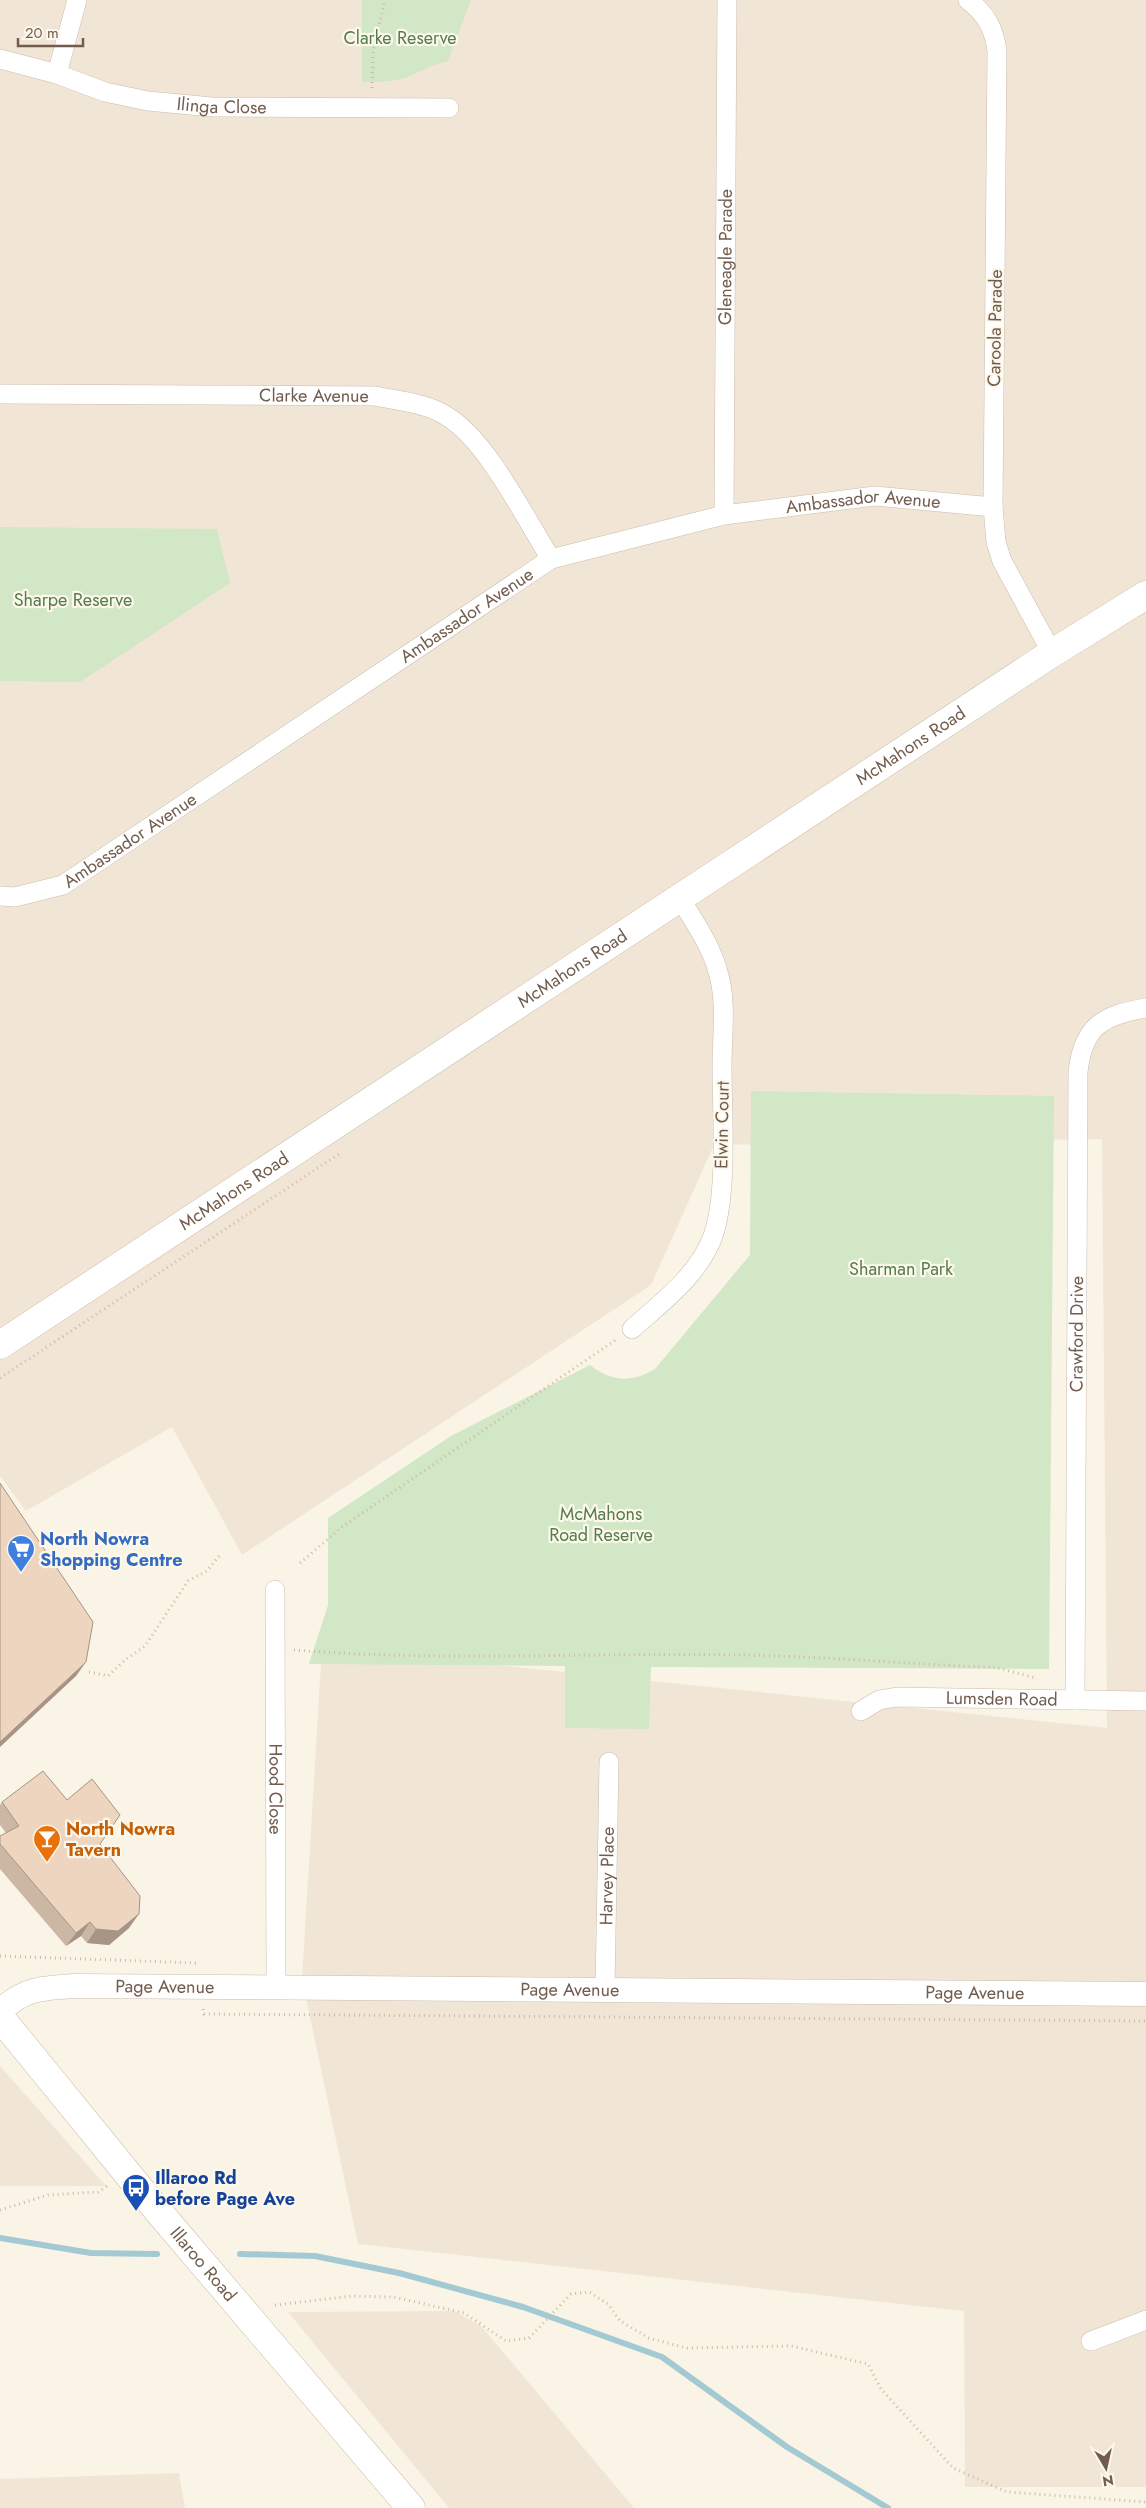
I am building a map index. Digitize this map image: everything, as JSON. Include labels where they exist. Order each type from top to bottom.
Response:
[{"type":"main road","name":"McMahons Road","points":[[0,1345],[1052,653],[1146,595]]},
{"type":"main road","name":"Illaroo Road","points":[[0,2018],[158,2211],[410,2508]]},
{"type":"street","points":[[56,74],[77,0]]},
{"type":"street","name":"Gleneagle Parade","points":[[724,515],[727,0]]},
{"type":"street","name":"Caroola Parade","points":[[968,0],[982,11],[993,28],[997,51],[993,507],[996,542],[1002,561],[1052,653]]},
{"type":"street","name":"Ilinga Close","points":[[0,59],[56,74],[104,92],[148,101],[212,107],[450,108]]},
{"type":"street","name":"Clarke Avenue","points":[[0,394],[375,396],[421,406],[448,416],[483,450],[551,558]]},
{"type":"street","name":"Ambassador Avenue","points":[[0,896],[16,897],[63,885],[551,558],[724,515],[875,496],[993,507]]},
{"type":"street","name":"Elwin Court","points":[[632,1329],[679,1286],[701,1259],[713,1235],[720,1206],[722,991],[713,954],[680,898]]},
{"type":"street","name":"Crawford Drive","points":[[1070,1699],[1078,1072],[1080,1050],[1089,1033],[1105,1019],[1121,1012],[1146,1008]]},
{"type":"street","name":"Hood Close","points":[[275,1590],[276,1988]]},
{"type":"street","name":"Lumsden Road","points":[[861,1711],[879,1700],[898,1697],[1146,1701]]},
{"type":"street","name":"Harvey Place","points":[[605,1990],[609,1762]]},
{"type":"street","name":"Page Avenue","points":[[0,2011],[21,1994],[45,1988],[75,1986],[1146,1994]]},
{"type":"street","points":[[1091,2341],[1146,2320]]},
{"type":"path","points":[[371,108],[373,52],[385,0]]},
{"type":"path","points":[[300,1563],[342,1527],[632,1329]]},
{"type":"path","points":[[89,1672],[108,1676],[124,1660],[145,1646],[188,1581],[207,1571],[220,1555]]},
{"type":"path","points":[[275,1649],[342,1654],[468,1657],[746,1655],[998,1668],[1046,1682],[1070,1699]]},
{"type":"path","points":[[0,1956],[191,1961],[202,1965]]},
{"type":"path","points":[[204,2014],[1146,2021]]},
{"type":"path","points":[[0,2210],[48,2195],[98,2192],[108,2186]]},
{"type":"path","points":[[275,2305],[352,2296],[394,2297],[464,2313],[506,2341],[529,2338],[571,2294],[589,2292],[608,2304],[620,2321],[649,2338],[686,2348],[792,2346],[868,2364],[881,2389],[954,2468],[1007,2492],[1146,2502]]},
{"type":"shaded area","points":[[0,0],[1146,0],[1146,2487],[965,2487],[964,2311],[358,2244],[302,1979],[322,1647],[1107,1728],[1102,1139],[714,1145],[651,1285],[242,1555],[172,1427],[26,1511],[0,1476]]},
{"type":"shaded area","points":[[0,2066],[106,2186],[0,2186]]},
{"type":"shaded area","points":[[454,2311],[481,2326],[634,2508],[449,2508],[288,2312]]},
{"type":"shaded area","points":[[179,2473],[185,2508],[0,2508],[0,2479]]},
{"type":"green space","name":"Clarke Reserve","points":[[362,0],[471,0],[448,61],[405,78],[384,82],[362,82]]},
{"type":"green space","name":"Sharpe Reserve","points":[[0,527],[217,529],[230,583],[80,682],[0,681]]},
{"type":"green space","points":[[751,1091],[1054,1096],[1049,1669],[651,1667],[649,1729],[565,1728],[565,1666],[309,1664],[328,1605],[328,1518],[451,1436],[590,1365],[606,1375],[622,1379],[638,1377],[655,1369],[750,1255]]},
{"type":"building","name":"North Nowra Shopping Centre","points":[[0,1483],[93,1622],[86,1662],[0,1742]]},
{"type":"building","name":"North Nowra Tavern","points":[[43,1771],[67,1800],[92,1779],[120,1815],[100,1844],[140,1896],[139,1914],[118,1931],[96,1929],[90,1922],[76,1933],[0,1844],[0,1836],[19,1826],[2,1802]]},
{"type":"waterway","points":[[0,2238],[91,2253],[157,2254]]},
{"type":"waterway","points":[[240,2254],[315,2256],[399,2273],[523,2307],[662,2357],[787,2447],[888,2508]]},
{"type":"place","name":"North Nowra Shopping Centre","points":[[21,1573]]},
{"type":"place","name":"North Nowra Tavern","points":[[47,1863]]},
{"type":"place","name":"Illaroo Rd before Page Ave","points":[[136,2212]]},
{"type":"park label","name":"Sharman Park","points":[[901,1269]]},
{"type":"park label","name":"McMahons Road Reserve","points":[[601,1524]]}]
